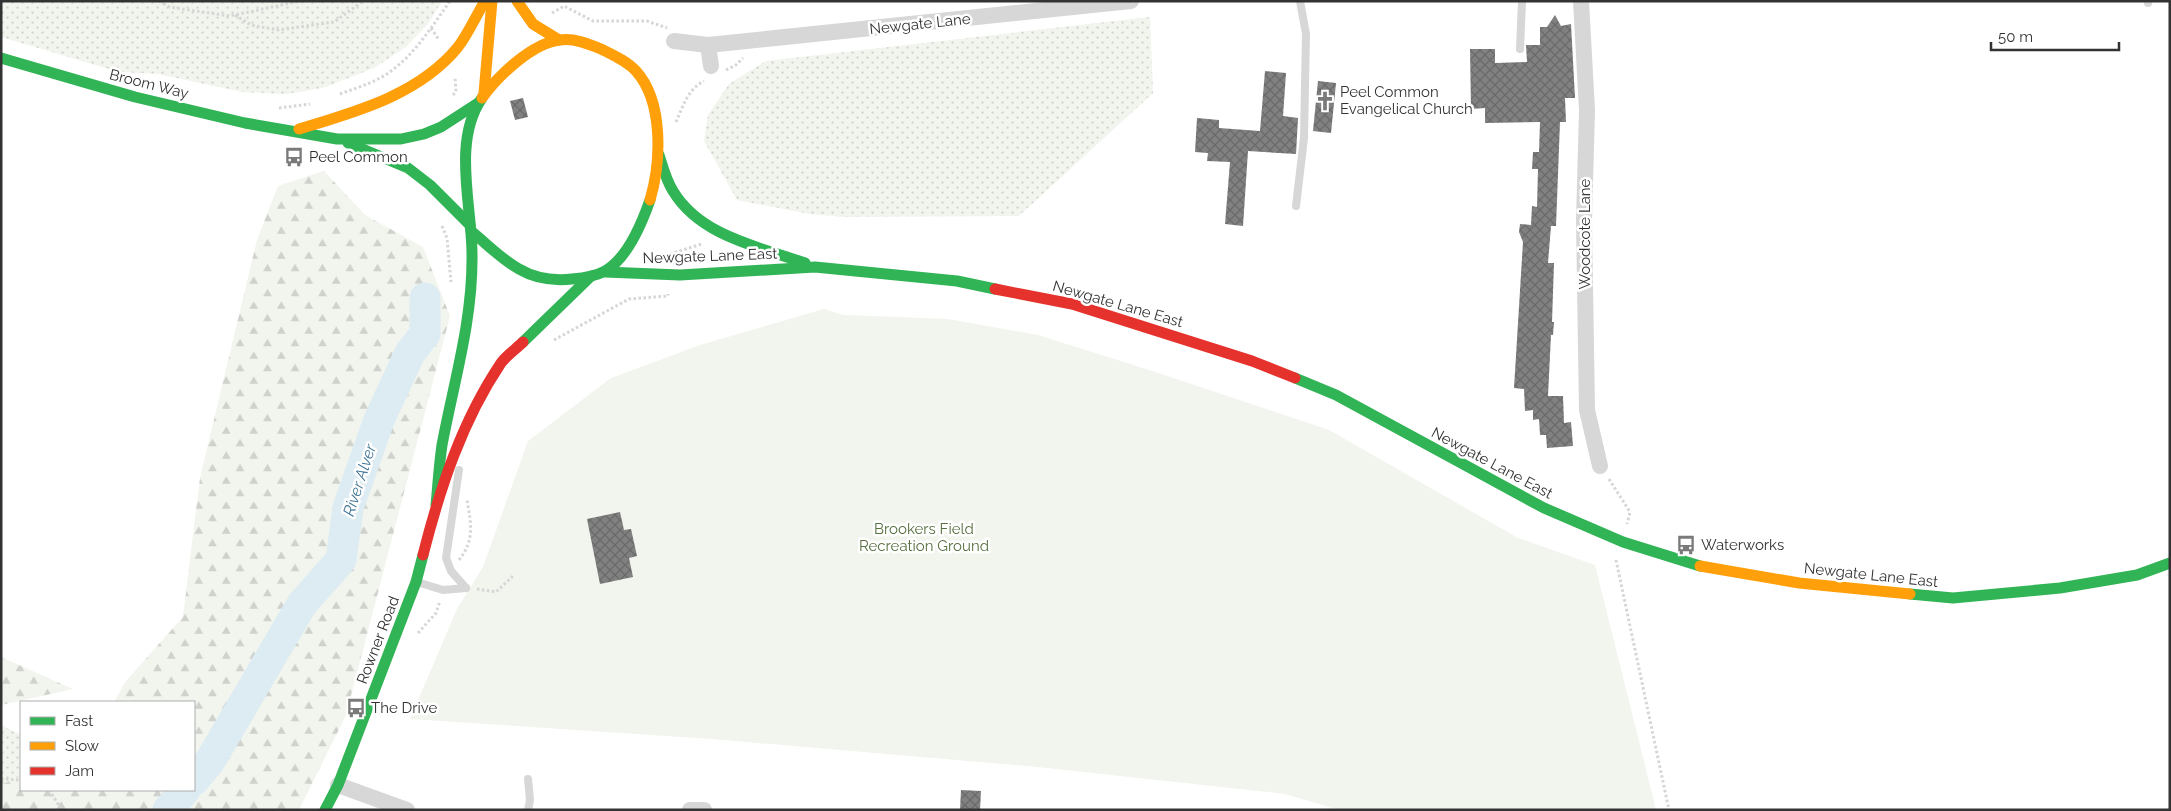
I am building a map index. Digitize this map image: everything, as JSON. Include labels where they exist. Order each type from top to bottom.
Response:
[{"type":"main road","name":"Broom Way","points":[[291,131],[371,107],[417,82],[438,67],[458,48],[485,1]]},
{"type":"main road","name":"Rowner Road","points":[[436,504],[443,440],[461,361],[471,296],[470,228],[466,197],[467,146],[481,98],[492,1]]},
{"type":"main road","points":[[517,1],[533,24],[559,40],[590,45],[617,56],[638,74],[647,89],[654,111],[659,155],[650,204],[632,243],[605,272]]},
{"type":"main road","name":"Broom Way","points":[[1,58],[135,97],[245,123],[337,139],[401,139],[424,134],[441,127],[481,98],[506,71],[526,54],[559,40]]},
{"type":"main road","name":"Broom Way","points":[[337,139],[408,168],[430,185],[470,228],[507,261],[527,274],[551,280],[591,276],[605,272]]},
{"type":"main road","name":"Newgate Lane East","points":[[659,155],[673,191],[690,213],[711,229],[815,267]]},
{"type":"main road","name":"Newgate Lane East","points":[[605,272],[680,275],[815,267],[957,281],[1072,304],[1252,361],[1336,395],[1544,508],[1624,542],[1689,564],[1799,583],[1953,598],[2060,588],[2137,574],[2170,563]]},
{"type":"main road","name":"Rowner Road","points":[[325,810],[338,785],[416,582],[436,504],[465,426],[502,362],[591,276]]},
{"type":"street","name":"Newgate Lane","points":[[674,41],[708,45],[758,41],[1131,1]]},
{"type":"street","name":"Woodcote Lane","points":[[1581,1],[1587,110],[1584,221],[1587,410],[1600,466]]},
{"type":"street","points":[[708,45],[713,73]]},
{"type":"street","points":[[338,785],[408,810]]},
{"type":"street","points":[[690,810],[704,810]]},
{"type":"lane","points":[[1296,206],[1304,138],[1306,53],[1306,34],[1300,1]]},
{"type":"lane","points":[[1520,49],[1522,1]]},
{"type":"lane","points":[[465,426],[446,558],[451,571],[466,588]]},
{"type":"lane","points":[[416,582],[443,590],[466,588]]},
{"type":"lane","points":[[528,779],[530,800],[528,810]]},
{"type":"path","points":[[159,1],[168,7],[230,16],[300,1]]},
{"type":"path","points":[[235,15],[251,26],[278,30],[334,22],[363,1]]},
{"type":"path","points":[[332,97],[381,77],[393,68],[405,58],[431,28],[450,1]]},
{"type":"path","points":[[675,125],[687,96],[713,73],[736,65],[758,41]]},
{"type":"path","points":[[276,109],[316,103]]},
{"type":"path","points":[[440,221],[448,238],[451,282]]},
{"type":"path","points":[[548,343],[629,299],[668,296]]},
{"type":"path","points":[[1600,466],[1630,512],[1624,542],[1615,558],[1669,810]]},
{"type":"path","points":[[451,571],[466,552],[472,529],[466,490]]},
{"type":"path","points":[[466,588],[496,592],[513,576]]},
{"type":"path","points":[[414,638],[436,613],[443,590]]},
{"type":"path","points":[[1,779],[20,780]]},
{"type":"path","points":[[50,791],[62,810]]},
{"type":"green space","points":[[1,1],[442,1],[428,24],[406,47],[374,68],[323,88],[286,94],[242,92],[158,74],[119,72],[1,37]]},
{"type":"green space","points":[[1150,17],[1153,93],[1019,216],[843,217],[810,214],[737,200],[704,141],[708,115],[729,84],[766,61]]},
{"type":"green space","points":[[324,171],[365,215],[423,247],[450,316],[346,715],[299,810],[1,810],[1,785],[20,776],[20,791],[195,791],[195,701],[115,701],[126,681],[183,617],[200,478],[257,240],[278,186]]},
{"type":"green space","name":"Brookers Field Recreation Ground","points":[[824,309],[843,315],[948,319],[1038,335],[1146,369],[1329,430],[1518,538],[1595,565],[1656,810],[1339,810],[1285,794],[1038,767],[712,739],[410,719],[457,609],[483,567],[528,441],[611,378],[700,345]]},
{"type":"green space","points":[[1,657],[73,689],[1,705]]},
{"type":"green space","points":[[1,725],[20,734],[20,791],[177,810],[1,810]]},
{"type":"building","points":[[1555,15],[1561,26],[1571,24],[1575,98],[1565,98],[1566,122],[1560,122],[1556,226],[1551,226],[1548,263],[1554,263],[1552,322],[1554,322],[1553,335],[1551,335],[1548,396],[1563,396],[1564,423],[1571,422],[1573,446],[1547,448],[1546,435],[1540,435],[1539,419],[1533,420],[1533,410],[1525,411],[1524,389],[1514,388],[1523,242],[1519,232],[1520,224],[1531,225],[1532,206],[1537,207],[1538,169],[1532,169],[1533,152],[1539,152],[1540,122],[1485,123],[1485,108],[1471,109],[1470,49],[1495,49],[1495,63],[1527,62],[1526,45],[1540,45],[1540,27],[1547,27]]},
{"type":"building","points":[[1265,71],[1286,73],[1283,116],[1298,118],[1296,154],[1248,151],[1243,226],[1225,224],[1230,162],[1207,161],[1208,153],[1195,152],[1197,118],[1219,120],[1219,128],[1260,131]]},
{"type":"building","name":"Peel Common Evangelical Church","points":[[1318,81],[1336,83],[1331,133],[1313,131]]},
{"type":"building","points":[[523,98],[528,117],[515,120],[510,101]]},
{"type":"building","points":[[620,512],[624,530],[631,529],[637,556],[629,558],[633,577],[600,584],[587,519]]},
{"type":"building","points":[[961,790],[981,791],[980,810],[960,810]]},
{"type":"waterway","name":"River Alver","points":[[195,779],[210,761],[302,604],[341,560],[348,508],[379,420],[410,353],[425,334],[425,298]]},
{"type":"waterway","name":"River Alver","points":[[168,810],[184,791]]},
{"type":"traffic: fast","points":[[1,58],[135,97],[245,123],[337,139],[401,139],[424,134],[441,127],[478,103]]},
{"type":"traffic: fast","points":[[436,505],[442,445],[462,350],[469,303],[472,254],[466,154],[468,134],[473,115],[482,98]]},
{"type":"traffic: fast","points":[[348,143],[408,168],[430,185],[470,225]]},
{"type":"traffic: fast","points":[[659,155],[673,191],[699,219],[732,238],[805,263]]},
{"type":"traffic: fast","points":[[471,231],[506,261],[532,275],[558,280],[585,277],[605,271],[621,258],[633,239],[650,200]]},
{"type":"traffic: fast","points":[[605,272],[680,275],[815,267],[957,281],[995,289]]},
{"type":"traffic: fast","points":[[523,342],[591,276]]},
{"type":"traffic: fast","points":[[1295,378],[1336,395],[1544,508],[1623,542],[1700,566]]},
{"type":"traffic: fast","points":[[325,810],[338,785],[416,582],[423,555]]},
{"type":"traffic: fast","points":[[1910,594],[1953,598],[2060,588],[2137,575],[2170,563]]},
{"type":"traffic: slow","points":[[299,129],[385,100],[425,78],[458,47],[485,1]]},
{"type":"traffic: slow","points":[[484,93],[492,1]]},
{"type":"traffic: slow","points":[[517,1],[533,24],[559,40]]},
{"type":"traffic: slow","points":[[482,98],[516,62],[549,42],[560,40],[581,42],[601,49],[624,61],[636,71],[645,84],[652,99],[656,116],[658,151],[654,185],[650,200]]},
{"type":"traffic: slow","points":[[1700,566],[1799,583],[1910,594]]},
{"type":"traffic: jam","points":[[995,289],[1072,304],[1252,361],[1295,378]]},
{"type":"traffic: jam","points":[[423,555],[445,480],[475,408],[501,363],[523,342]]},
{"type":"place","name":"Peel Common Evangelical Church","points":[[1325,101]]},
{"type":"place","name":"Peel Common","points":[[294,157]]},
{"type":"place","name":"Waterworks","points":[[1686,545]]},
{"type":"place","name":"The Drive","points":[[356,708]]}]
